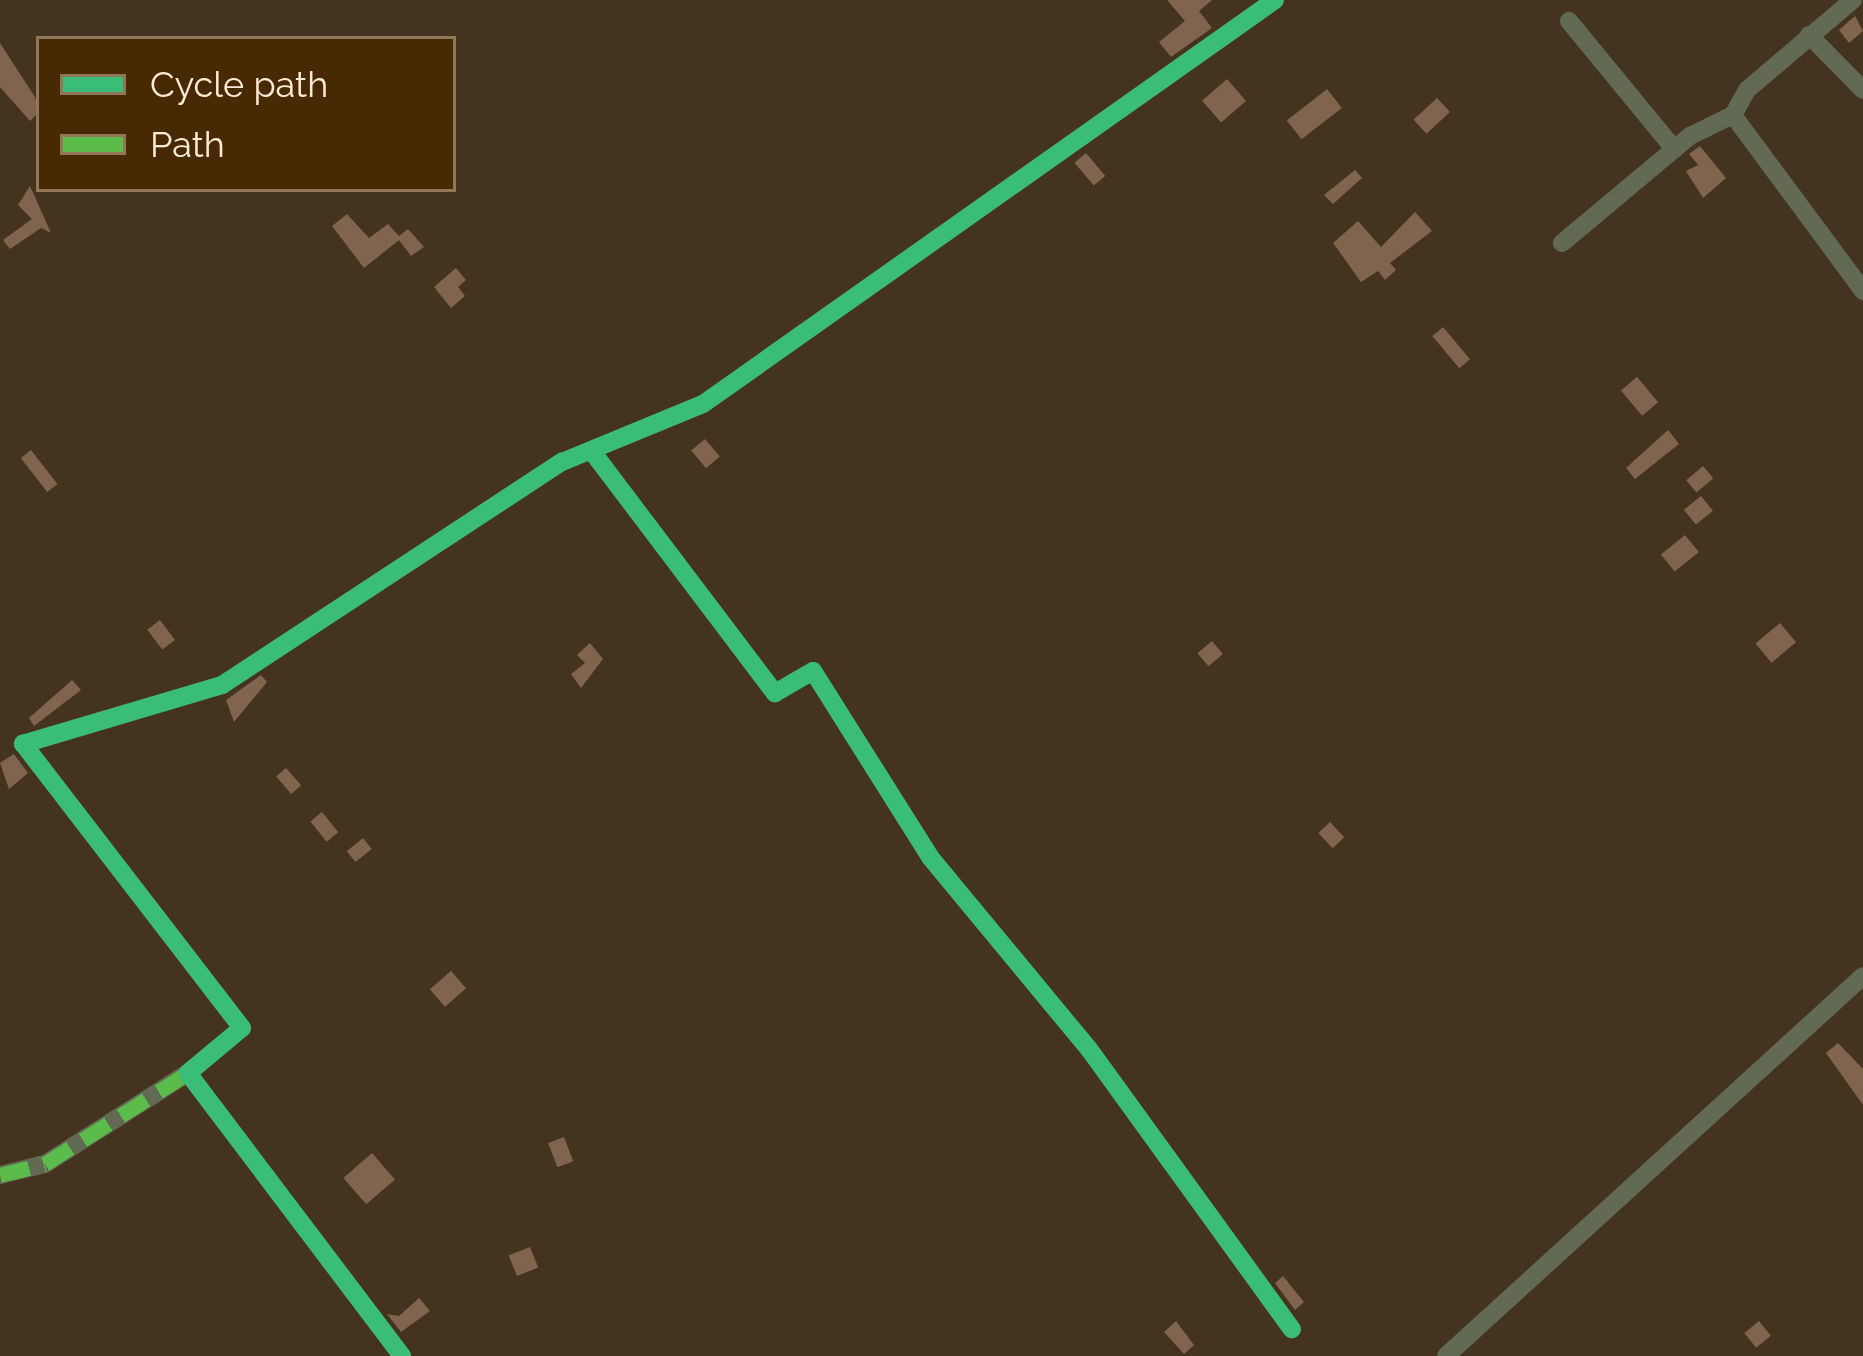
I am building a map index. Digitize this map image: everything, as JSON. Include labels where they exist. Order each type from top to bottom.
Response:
[{"type":"street","points":[[0,1175],[45,1164],[188,1073],[242,1028],[23,744],[222,685],[562,462],[594,454],[703,404],[1275,0]]},
{"type":"street","points":[[1562,243],[1674,149],[1733,116],[1748,90],[1853,0]]},
{"type":"street","points":[[1569,21],[1674,149]]},
{"type":"street","points":[[1809,35],[1863,90]]},
{"type":"street","points":[[1733,116],[1863,290]]},
{"type":"street","points":[[594,454],[775,693],[813,670],[930,857],[1089,1049],[1292,1329]]},
{"type":"street","points":[[1446,1356],[1863,976]]},
{"type":"street","points":[[188,1073],[403,1356]]},
{"type":"building","points":[[1167,0],[1212,0],[1199,11],[1212,28],[1171,57],[1159,42],[1185,21]]},
{"type":"building","points":[[1855,16],[1863,31],[1849,43],[1839,30]]},
{"type":"building","points":[[0,43],[35,97],[36,115],[30,121],[0,87]]},
{"type":"building","points":[[1227,79],[1246,101],[1221,123],[1202,101]]},
{"type":"building","points":[[1327,89],[1342,108],[1302,139],[1287,120]]},
{"type":"building","points":[[1437,98],[1450,112],[1427,134],[1414,120]]},
{"type":"building","points":[[1700,146],[1726,178],[1703,198],[1686,171],[1698,165],[1689,154]]},
{"type":"building","points":[[1086,153],[1105,176],[1094,186],[1075,163]]},
{"type":"building","points":[[1355,170],[1362,178],[1333,204],[1324,195]]},
{"type":"building","points":[[30,186],[51,233],[41,228],[10,249],[3,240],[32,219],[18,205]]},
{"type":"building","points":[[1415,212],[1432,231],[1390,263],[1396,270],[1385,280],[1378,271],[1361,282],[1333,243],[1358,221],[1381,247]]},
{"type":"building","points":[[347,214],[369,238],[388,224],[399,236],[408,229],[424,247],[411,256],[399,240],[364,268],[332,226]]},
{"type":"building","points":[[456,268],[466,280],[458,287],[465,296],[451,308],[434,287]]},
{"type":"building","points":[[1443,327],[1470,359],[1459,368],[1432,336]]},
{"type":"building","points":[[1637,377],[1658,402],[1642,416],[1621,390]]},
{"type":"building","points":[[1668,430],[1679,444],[1635,479],[1626,468]]},
{"type":"building","points":[[705,439],[720,457],[706,468],[691,451]]},
{"type":"building","points":[[31,450],[57,484],[47,492],[21,458]]},
{"type":"building","points":[[1703,466],[1713,478],[1696,492],[1686,480]]},
{"type":"building","points":[[1701,496],[1713,511],[1696,525],[1684,510]]},
{"type":"building","points":[[1685,535],[1699,552],[1675,572],[1661,555]]},
{"type":"building","points":[[160,620],[175,640],[162,650],[147,630]]},
{"type":"building","points":[[1780,623],[1796,642],[1772,663],[1755,644]]},
{"type":"building","points":[[1212,641],[1223,654],[1208,666],[1197,653]]},
{"type":"building","points":[[590,643],[603,659],[581,688],[571,674],[585,663],[577,655]]},
{"type":"building","points":[[261,675],[267,682],[234,722],[226,700]]},
{"type":"building","points":[[72,680],[81,690],[34,726],[29,718]]},
{"type":"building","points":[[14,754],[28,773],[9,789],[0,763]]},
{"type":"building","points":[[286,768],[301,785],[291,794],[276,777]]},
{"type":"building","points":[[322,812],[338,832],[327,842],[310,821]]},
{"type":"building","points":[[1330,822],[1344,837],[1333,848],[1318,833]]},
{"type":"building","points":[[363,838],[372,849],[355,862],[347,851]]},
{"type":"building","points":[[451,971],[466,988],[445,1007],[430,989]]},
{"type":"building","points":[[1838,1043],[1863,1069],[1863,1105],[1826,1053]]},
{"type":"building","points":[[564,1137],[573,1161],[557,1167],[548,1143]]},
{"type":"building","points":[[372,1153],[395,1179],[366,1204],[343,1178]]},
{"type":"building","points":[[530,1247],[538,1267],[517,1276],[509,1256]]},
{"type":"building","points":[[1283,1276],[1304,1302],[1295,1310],[1275,1283]]},
{"type":"building","points":[[419,1298],[430,1311],[401,1332],[387,1314],[399,1316]]},
{"type":"building","points":[[1176,1321],[1194,1345],[1184,1354],[1164,1332]]},
{"type":"building","points":[[1759,1321],[1771,1336],[1756,1348],[1744,1333]]},
{"type":"marked path","points":[[0,1175],[45,1164],[188,1073]]},
{"type":"cycle path","points":[[402,1356],[188,1073],[242,1028],[23,744],[222,685],[562,462],[703,404],[1275,0]]},
{"type":"cycle path","points":[[594,454],[775,693],[813,671],[930,857],[1089,1049],[1292,1329]]}]
